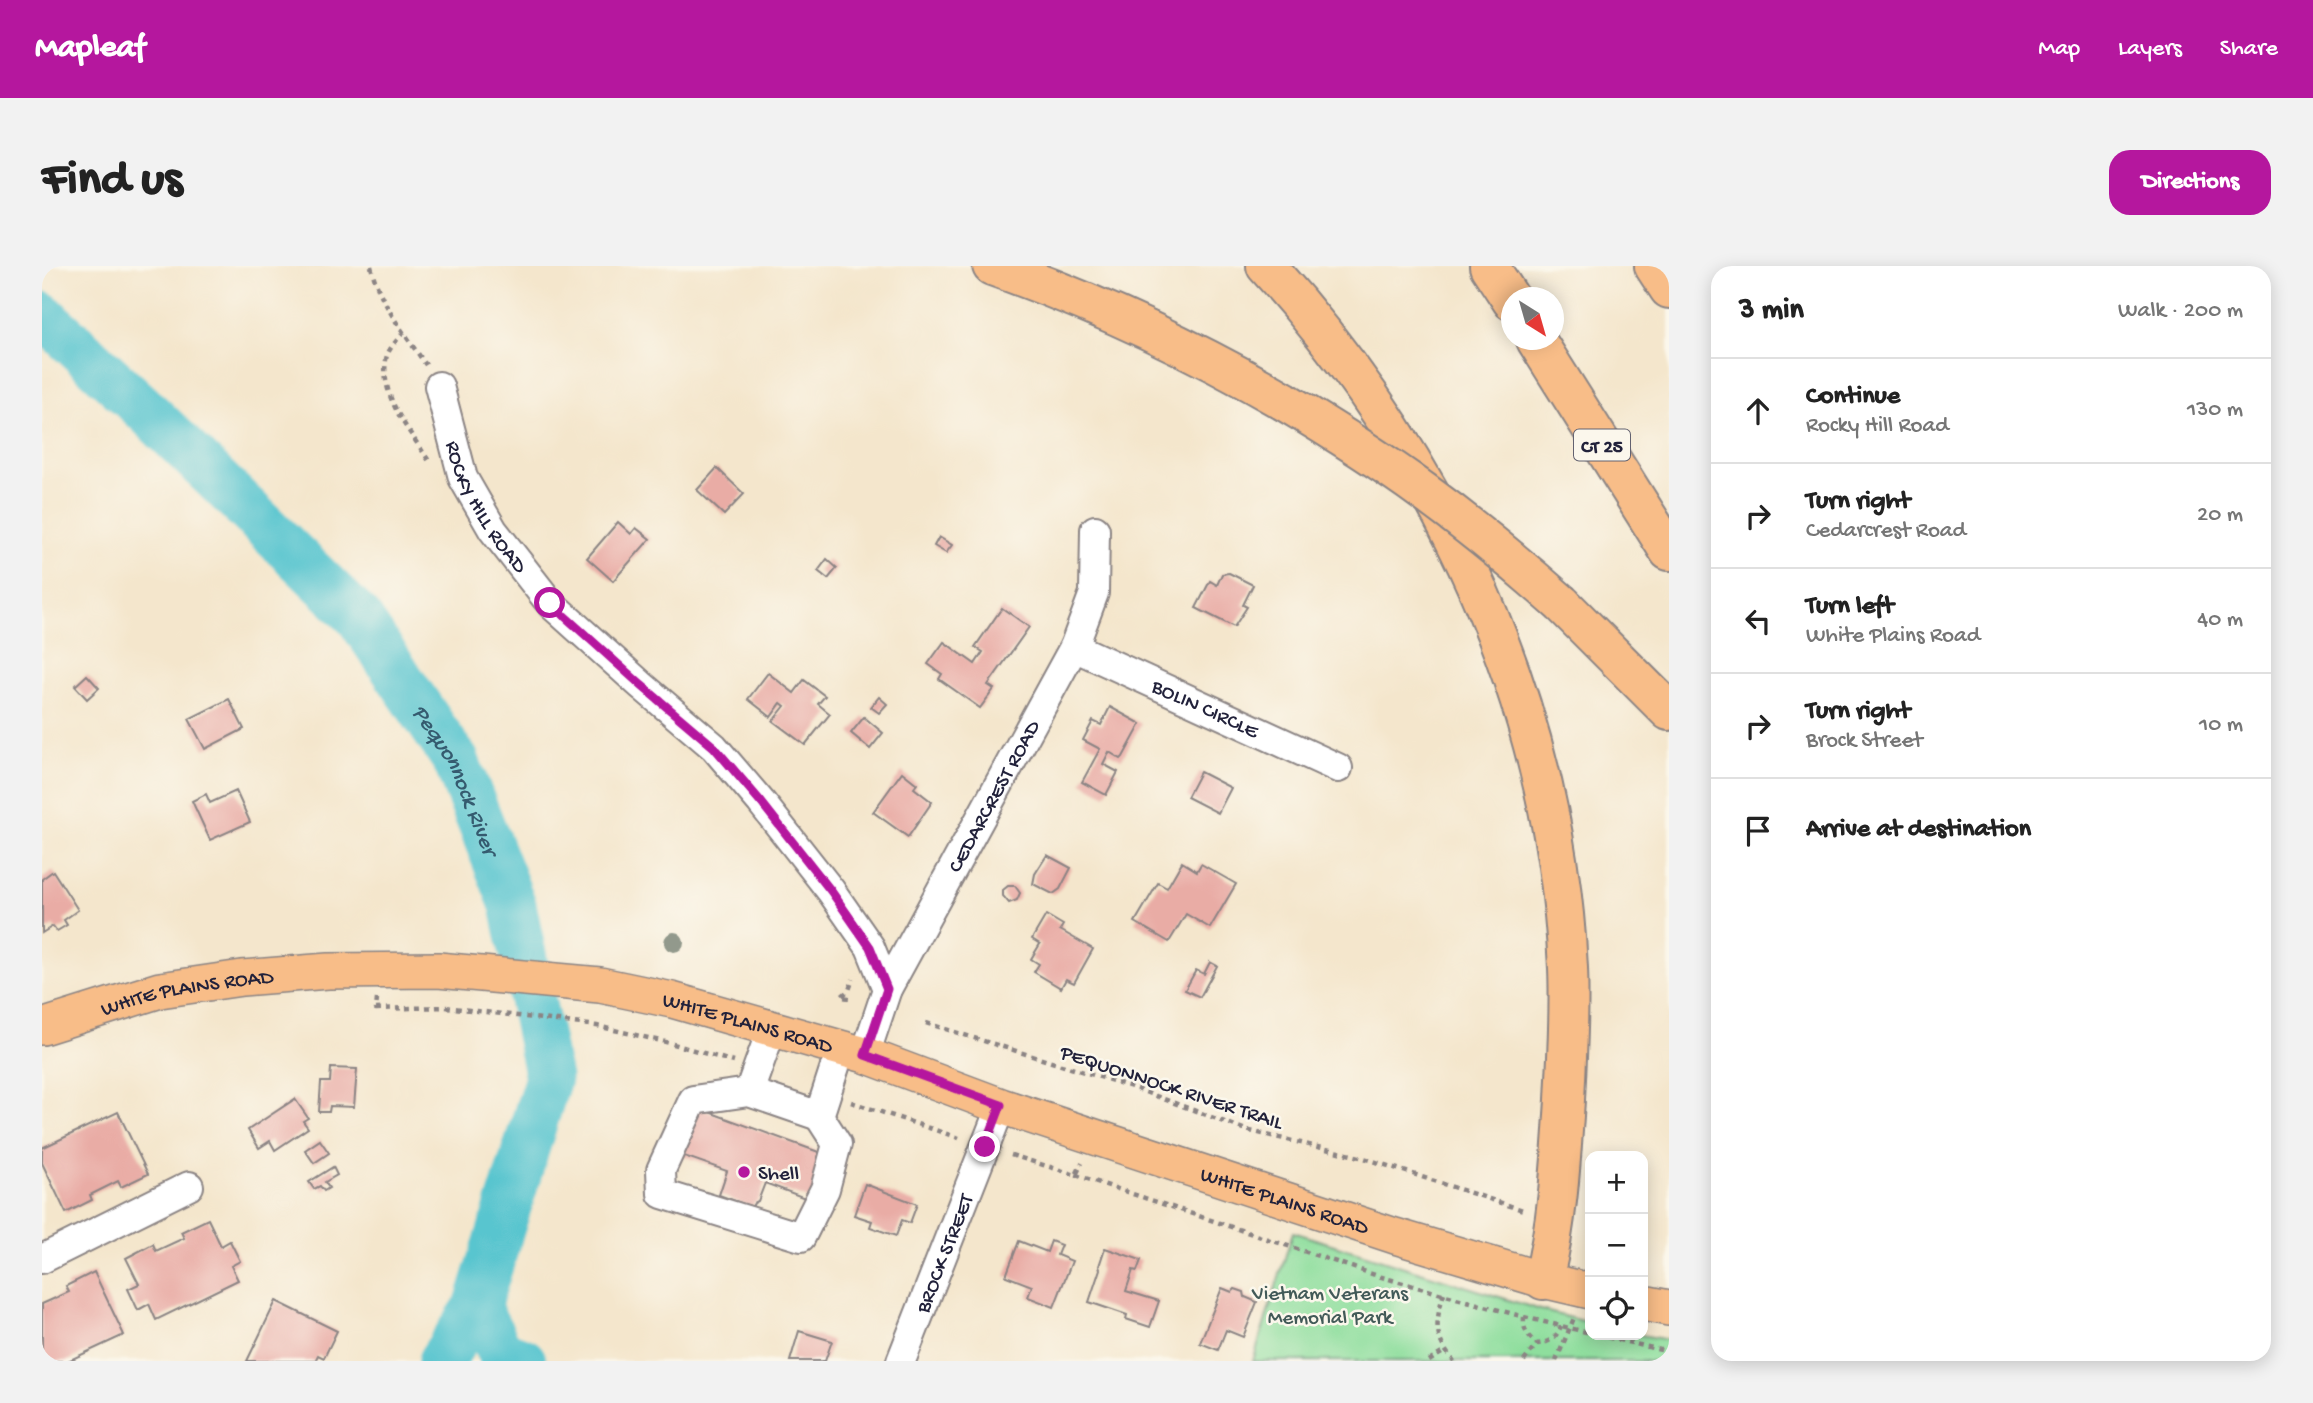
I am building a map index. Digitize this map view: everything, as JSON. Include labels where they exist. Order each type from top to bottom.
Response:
[{"type":"highway","points":[[992,266],[1068,295],[1179,344],[1284,401],[1374,457],[1424,491],[1509,558],[1562,604],[1669,712]]},
{"type":"highway","points":[[1266,266],[1353,373],[1422,477],[1479,592],[1527,721],[1560,874],[1568,970],[1566,1069],[1556,1214],[1543,1280]]},
{"type":"highway","points":[[1489,266],[1502,287]]},
{"type":"highway","points":[[1654,266],[1669,289]]},
{"type":"highway","name":"CT 25","points":[[1542,350],[1669,551]]},
{"type":"main road","name":"WHITE PLAINS ROAD","points":[[42,1027],[160,990],[242,978],[328,971],[438,970],[600,985],[672,1000],[853,1051],[1001,1105],[1395,1236],[1543,1280],[1583,1303]]},
{"type":"main road","points":[[1648,1304],[1669,1308]]},
{"type":"street","name":"ROCKY HILL ROAD","points":[[439,386],[463,478],[494,530],[550,603],[714,747],[746,783],[831,891],[870,947],[887,989]]},
{"type":"street","name":"CEDARCREST ROAD","points":[[823,1105],[1074,646],[1094,593],[1095,530]]},
{"type":"street","name":"BOLIN CIRCLE","points":[[1074,646],[1338,768]]},
{"type":"street","points":[[753,1081],[772,1028]]},
{"type":"street","points":[[753,1081],[823,1105],[837,1144],[825,1189],[801,1237],[662,1194],[661,1170],[693,1100],[753,1081]]},
{"type":"street","name":"BROCK STREET","points":[[901,1361],[1001,1105]]},
{"type":"street","points":[[42,1259],[189,1186]]},
{"type":"path","points":[[371,266],[374,281],[385,304],[439,386]]},
{"type":"path","points":[[446,1007],[597,1026],[670,1042],[753,1081]]},
{"type":"path","name":"PEQUONNOCK RIVER TRAIL","points":[[926,1023],[1132,1087],[1246,1130],[1364,1158],[1529,1212]]},
{"type":"path","points":[[823,1105],[985,1147],[1378,1276],[1585,1332]]},
{"type":"path","points":[[1076,1175],[1094,1136]]},
{"type":"path","points":[[1444,1293],[1437,1316],[1438,1335],[1445,1351],[1454,1361]]},
{"type":"path","points":[[1556,1361],[1583,1303]]},
{"type":"path","points":[[1524,1317],[1523,1326],[1526,1333],[1538,1344]]},
{"type":"path","points":[[1524,1361],[1538,1344],[1550,1342],[1561,1326]]},
{"type":"path","points":[[1619,1340],[1669,1352]]},
{"type":"path","points":[[1429,1361],[1445,1351]]},
{"type":"green space","name":"Vietnam Veterans Memorial Park","points":[[1293,1232],[1585,1322],[1585,1340],[1648,1340],[1648,1336],[1669,1340],[1669,1361],[1253,1361]]},
{"type":"building","points":[[717,468],[744,494],[724,515],[697,490]]},
{"type":"building","points":[[618,522],[631,534],[636,528],[650,539],[613,581],[587,558]]},
{"type":"building","points":[[939,537],[952,545],[946,553],[934,546]]},
{"type":"building","points":[[827,559],[837,568],[828,579],[818,571]]},
{"type":"building","points":[[1229,573],[1253,585],[1243,605],[1247,607],[1234,627],[1196,608],[1210,581],[1217,585],[1222,574]]},
{"type":"building","points":[[1002,608],[1029,627],[988,685],[994,689],[980,708],[939,679],[942,674],[928,664],[944,642],[975,664],[983,652],[975,647]]},
{"type":"building","points":[[768,673],[794,693],[804,680],[825,696],[818,704],[830,714],[805,745],[773,721],[785,706],[781,703],[771,717],[748,699]]},
{"type":"building","points":[[87,675],[99,688],[87,699],[75,686]]},
{"type":"building","points":[[879,697],[887,704],[879,713],[871,707]]},
{"type":"building","points":[[229,699],[244,729],[205,749],[189,719]]},
{"type":"building","points":[[1110,707],[1141,724],[1123,757],[1121,759],[1109,752],[1103,764],[1118,772],[1106,795],[1082,782],[1100,749],[1083,740],[1093,721],[1101,725]]},
{"type":"building","points":[[864,717],[883,733],[870,749],[851,733]]},
{"type":"building","points":[[902,772],[917,784],[914,788],[932,802],[908,837],[873,812]]},
{"type":"building","points":[[1200,772],[1231,788],[1218,813],[1187,797]]},
{"type":"building","points":[[236,791],[250,822],[210,840],[192,801],[206,794],[210,803]]},
{"type":"building","points":[[1047,855],[1071,868],[1060,889],[1053,894],[1033,884],[1035,874]]},
{"type":"building","points":[[1182,862],[1197,871],[1201,864],[1236,884],[1210,928],[1186,914],[1169,942],[1135,922],[1158,883],[1167,888]]},
{"type":"building","points":[[53,871],[78,910],[64,920],[67,925],[57,931],[53,926],[42,933],[42,879]]},
{"type":"building","points":[[1008,886],[1015,886],[1020,893],[1017,900],[1009,903],[1003,896],[1003,890]]},
{"type":"building","points":[[1046,915],[1063,925],[1060,930],[1093,949],[1074,983],[1066,979],[1061,988],[1034,972],[1039,964],[1031,959],[1040,944],[1032,939]]},
{"type":"building","points":[[1210,962],[1217,966],[1200,997],[1185,990],[1196,970],[1204,974]]},
{"type":"building","points":[[331,1068],[357,1069],[354,1107],[330,1106],[329,1112],[319,1112],[321,1082],[330,1082]]},
{"type":"building","points":[[295,1099],[308,1118],[303,1121],[308,1128],[275,1150],[270,1141],[259,1148],[248,1130]]},
{"type":"building","name":"Shell","points":[[698,1108],[824,1154],[813,1201],[765,1183],[758,1201],[752,1207],[719,1195],[727,1171],[681,1155]]},
{"type":"building","points":[[118,1112],[148,1174],[121,1187],[118,1181],[90,1195],[92,1200],[66,1213],[42,1163],[42,1148]]},
{"type":"building","points":[[320,1140],[329,1153],[314,1163],[305,1150]]},
{"type":"building","points":[[333,1167],[337,1175],[325,1182],[329,1188],[324,1191],[320,1186],[314,1189],[309,1182]]},
{"type":"building","points":[[865,1184],[917,1204],[910,1223],[902,1220],[896,1236],[870,1227],[872,1221],[854,1215]]},
{"type":"building","points":[[208,1219],[221,1246],[230,1241],[240,1261],[231,1266],[238,1280],[156,1320],[149,1304],[138,1310],[128,1289],[139,1284],[126,1258],[153,1244],[156,1251],[184,1238],[181,1232]]},
{"type":"building","points":[[1019,1241],[1047,1252],[1051,1241],[1061,1245],[1057,1255],[1072,1261],[1054,1307],[1028,1297],[1032,1286],[1006,1276]]},
{"type":"building","points":[[1105,1248],[1141,1260],[1137,1271],[1133,1270],[1126,1291],[1159,1301],[1150,1327],[1126,1319],[1127,1315],[1089,1302]]},
{"type":"building","points":[[94,1272],[124,1335],[68,1361],[42,1361],[42,1304],[69,1292],[66,1286]]},
{"type":"building","points":[[1222,1288],[1232,1292],[1235,1289],[1244,1292],[1245,1297],[1257,1302],[1243,1337],[1226,1330],[1218,1350],[1200,1343]]},
{"type":"building","points":[[276,1301],[337,1331],[324,1358],[318,1355],[315,1361],[247,1361]]},
{"type":"building","points":[[799,1331],[832,1341],[825,1361],[790,1361]]},
{"type":"waterway","name":"Pequonnock River","points":[[42,315],[142,407],[359,618],[456,761],[513,905],[548,1078],[477,1307],[441,1361]]},
{"type":"waterway","name":"Pequonnock River","points":[[477,1307],[501,1353],[523,1361]]},
{"type":"place","name":"Shell","points":[[744,1172]]},
{"type":"route","points":[[550,603],[714,747],[761,802],[831,891],[870,947],[887,989],[865,1055],[1001,1105],[985,1147]]}]
